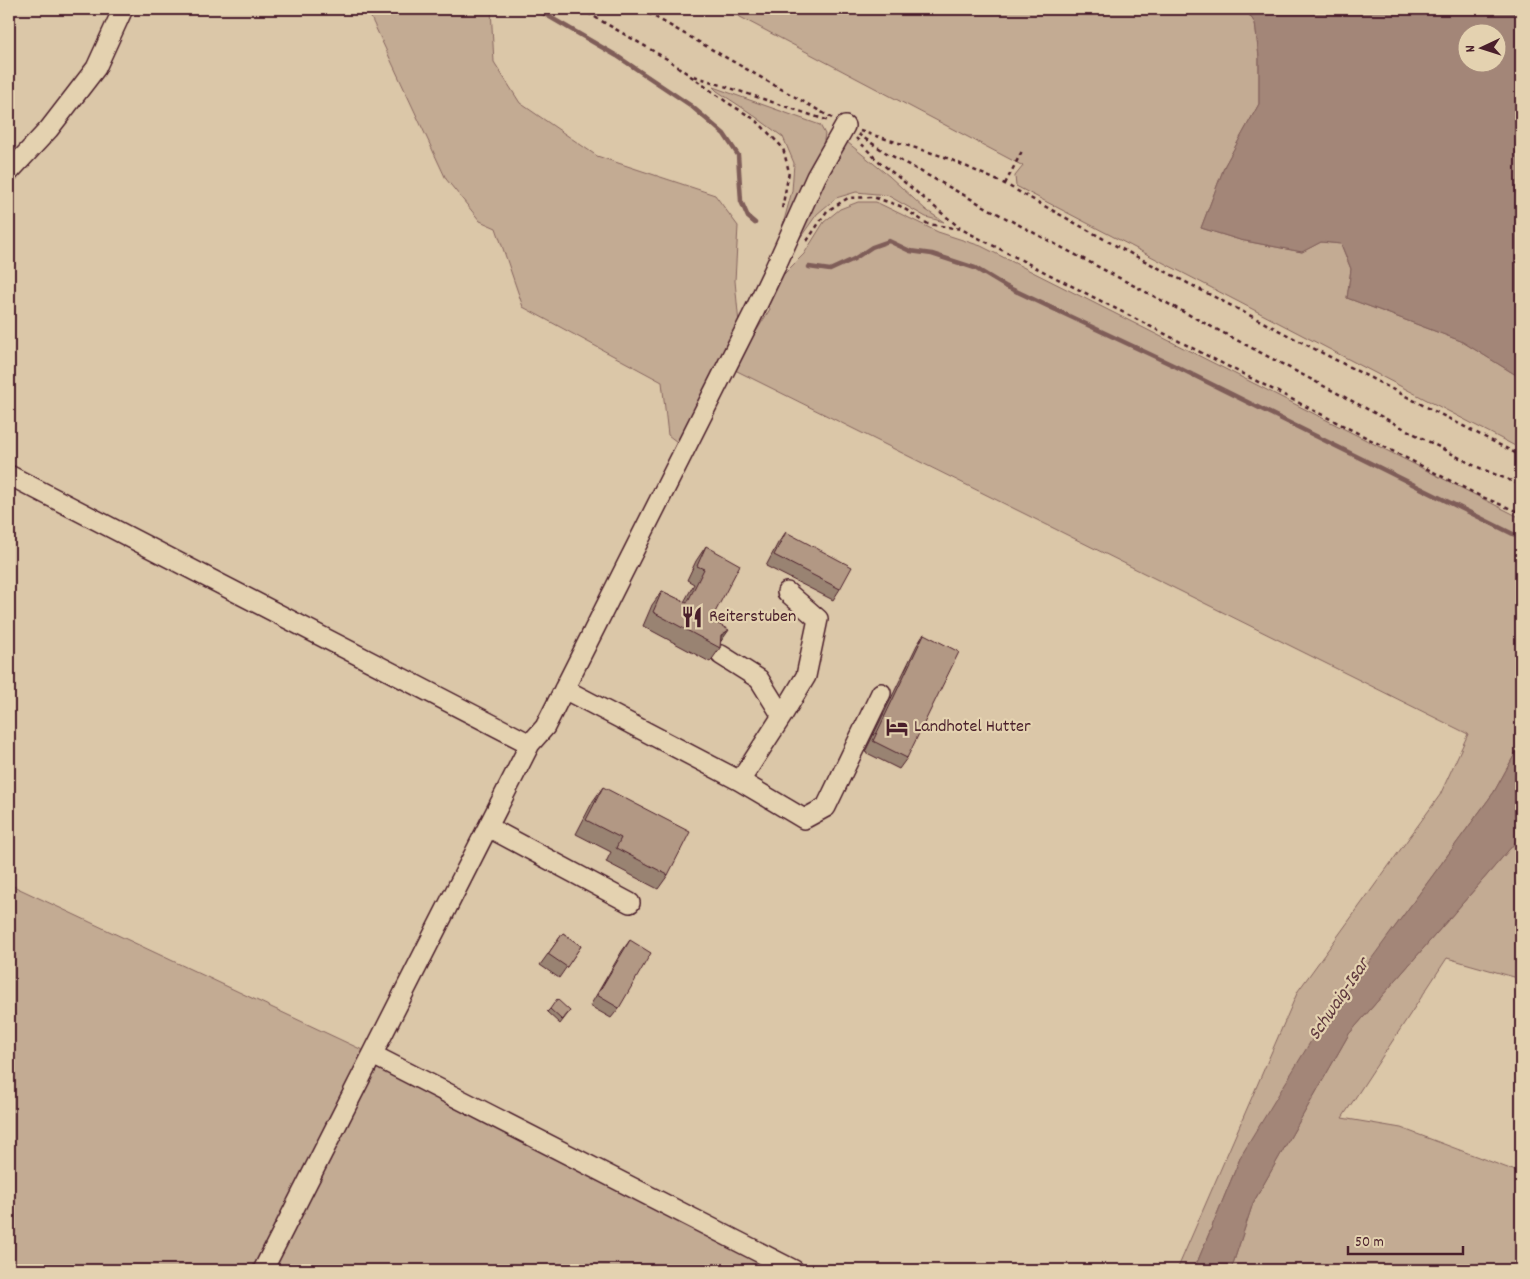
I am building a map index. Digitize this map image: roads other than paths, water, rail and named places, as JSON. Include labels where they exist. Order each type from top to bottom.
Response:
[{"type":"lane","points":[[9,172],[50,129],[96,68],[124,9]]},
{"type":"lane","points":[[263,1270],[530,744],[545,727],[753,314],[816,177],[845,126]]},
{"type":"lane","points":[[9,475],[530,744]]},
{"type":"lane","points":[[740,781],[806,676],[818,619],[787,592]]},
{"type":"lane","points":[[721,655],[759,679],[782,716]]},
{"type":"lane","points":[[564,688],[740,781],[804,819],[826,807],[881,693]]},
{"type":"lane","points":[[488,827],[630,903]]},
{"type":"lane","points":[[373,1055],[794,1270]]},
{"type":"waterway","points":[[536,9],[617,56],[690,105],[724,134],[738,155],[741,201],[748,217],[755,223]]},
{"type":"waterway","points":[[809,267],[830,270],[854,259],[872,247],[889,241],[910,251],[932,254],[975,268],[1005,286],[1177,367],[1521,538]]},
{"type":"place","name":"Reiterstuben","points":[[692,617]]},
{"type":"place","name":"Landhotel Hutter","points":[[897,727]]},
{"type":"water label","name":"Schwaig-Isar","points":[[1340,1000]]}]
